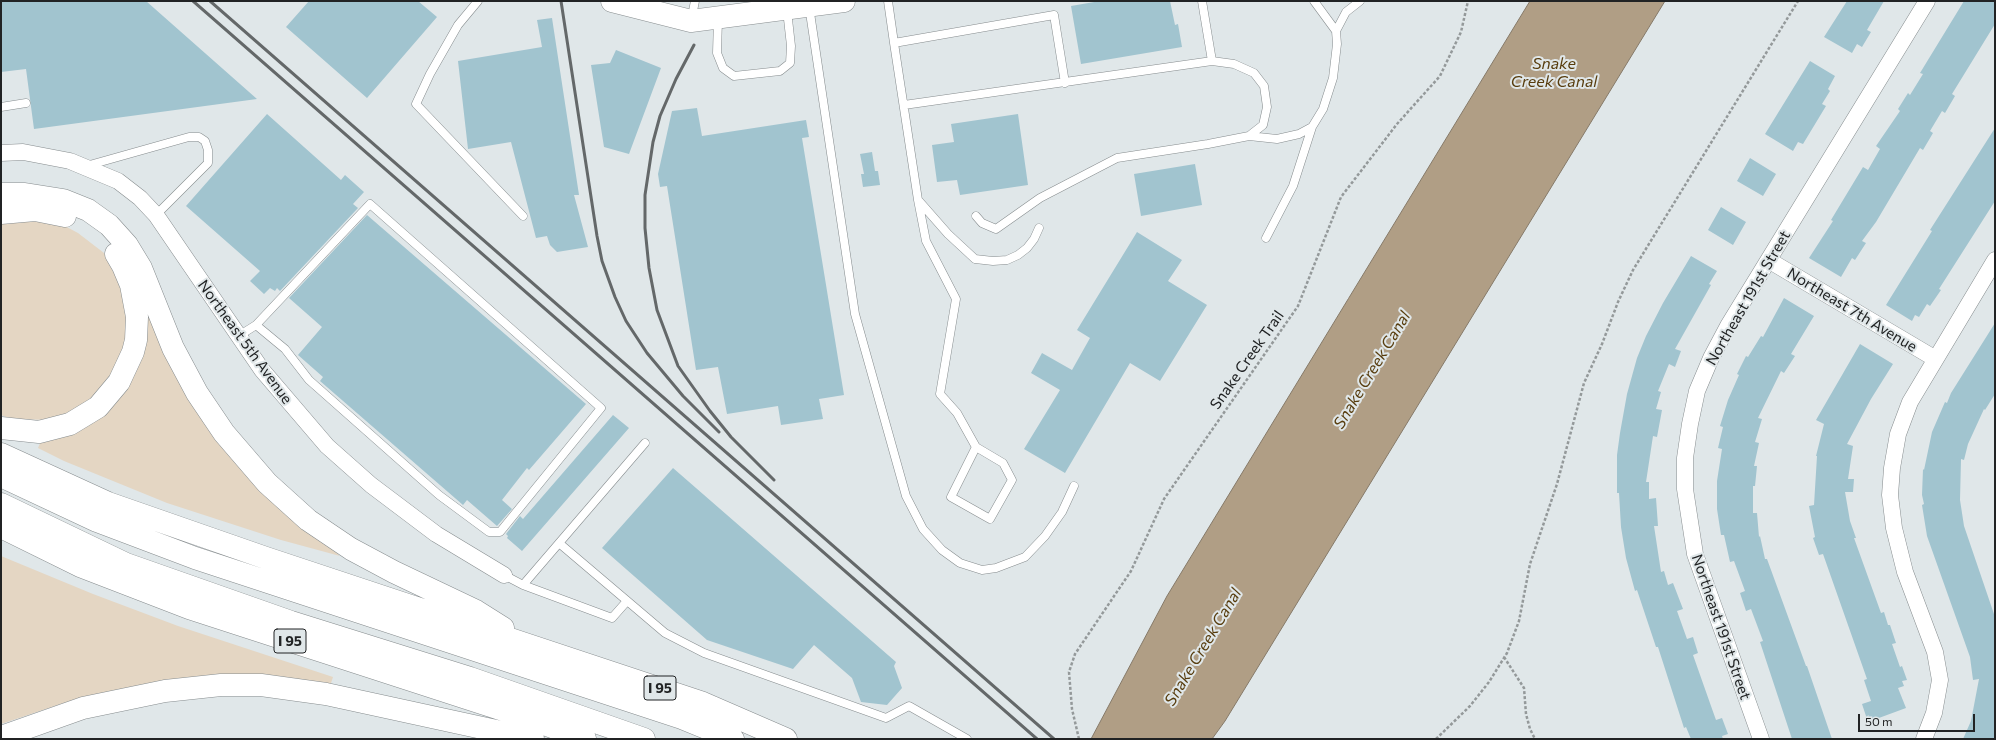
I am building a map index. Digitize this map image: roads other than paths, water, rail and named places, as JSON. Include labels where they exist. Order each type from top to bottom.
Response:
[{"type":"main road","points":[[612,1],[693,11],[718,18],[785,10],[809,4],[844,1]]},
{"type":"main road","points":[[1,194],[38,195],[74,203],[98,216],[127,244],[141,268],[185,373],[210,413],[253,469],[308,520],[356,552],[416,583],[476,611],[531,646]]},
{"type":"main road","points":[[1,212],[35,210],[57,214],[83,224],[96,233],[116,254],[123,266],[131,285],[137,317],[136,340],[125,372],[113,391],[98,407],[70,424],[50,430],[28,432],[1,428]]},
{"type":"main road","name":"I 95","points":[[1,454],[108,503],[531,646],[703,702],[786,739]]},
{"type":"main road","points":[[1,476],[96,521],[195,558],[682,718],[733,739]]},
{"type":"main road","points":[[1,504],[126,564],[291,622],[470,678],[644,739]]},
{"type":"main road","name":"I 95","points":[[1,527],[80,566],[189,608],[525,717],[585,739]]},
{"type":"main road","points":[[1,736],[83,708],[165,691],[221,685],[261,685],[326,694],[533,739]]},
{"type":"street","name":"Northeast 191st Street","points":[[1761,739],[1695,554],[1685,489],[1685,458],[1697,391],[1710,358],[1728,326],[1770,261],[1928,1]]},
{"type":"street","name":"Northeast 5th Avenue","points":[[1,153],[12,151],[40,154],[85,166],[118,181],[140,198],[156,215],[237,337],[296,413],[327,446],[349,466],[436,534],[504,575]]},
{"type":"street","points":[[1924,739],[1934,713],[1940,680],[1935,652],[1905,572],[1894,528],[1890,495],[1892,468],[1898,434],[1910,402],[1934,358],[1995,260]]},
{"type":"street","name":"Northeast 7th Avenue","points":[[1770,261],[1934,358]]},
{"type":"lane","points":[[478,1],[458,25],[430,74],[416,104],[523,216]]},
{"type":"lane","points":[[888,1],[918,200],[926,241],[956,299],[940,394],[957,413],[976,447],[1003,463],[1012,480],[990,519],[951,497],[976,447]]},
{"type":"lane","points":[[1202,1],[1212,61]]},
{"type":"lane","points":[[1266,238],[1293,186],[1312,127],[1323,109],[1333,78],[1337,44],[1336,31],[1314,1]]},
{"type":"lane","points":[[1336,31],[1346,12],[1360,1]]},
{"type":"lane","points":[[809,4],[855,314],[906,496],[923,529],[942,550],[960,563],[982,570],[996,568],[1025,557],[1045,536],[1062,512],[1074,486]]},
{"type":"lane","points":[[718,18],[717,52],[723,68],[734,76],[780,71],[790,63],[791,46],[785,10]]},
{"type":"lane","points":[[894,43],[1054,15],[1065,83]]},
{"type":"lane","points":[[904,105],[1212,61],[1234,64],[1254,73],[1264,86],[1267,108],[1263,125],[1249,136]]},
{"type":"lane","points":[[1,107],[26,103]]},
{"type":"lane","points":[[976,216],[982,223],[996,229],[1040,198],[1117,158],[1249,136],[1277,139],[1299,134],[1312,127]]},
{"type":"lane","points":[[85,166],[163,143],[189,137],[199,137],[205,141],[208,150],[208,163],[156,215]]},
{"type":"lane","points":[[918,200],[948,234],[975,259],[993,261],[1007,260],[1018,256],[1034,239],[1039,228]]},
{"type":"lane","points":[[237,337],[256,325],[370,204],[601,408],[500,532],[489,532],[439,495],[315,385],[285,349],[256,325]]},
{"type":"lane","points":[[523,585],[644,444]]},
{"type":"lane","points":[[559,543],[665,633],[704,653],[886,718],[909,706],[967,739]]},
{"type":"lane","points":[[504,575],[523,585],[612,618],[627,601]]},
{"type":"water","name":"Snake Creek Canal","points":[[1530,1],[1665,1],[1225,721],[1212,739],[1091,739],[1167,596]]},
{"type":"railway","points":[[193,1],[1037,739]]},
{"type":"railway","points":[[210,1],[1054,739]]},
{"type":"railway","points":[[561,1],[597,236],[602,261],[615,297],[626,321],[647,353],[683,396],[719,432]]},
{"type":"railway","points":[[694,45],[676,79],[660,116],[653,142],[645,195],[645,228],[649,268],[657,310],[678,366],[710,411],[731,437],[774,480]]}]
